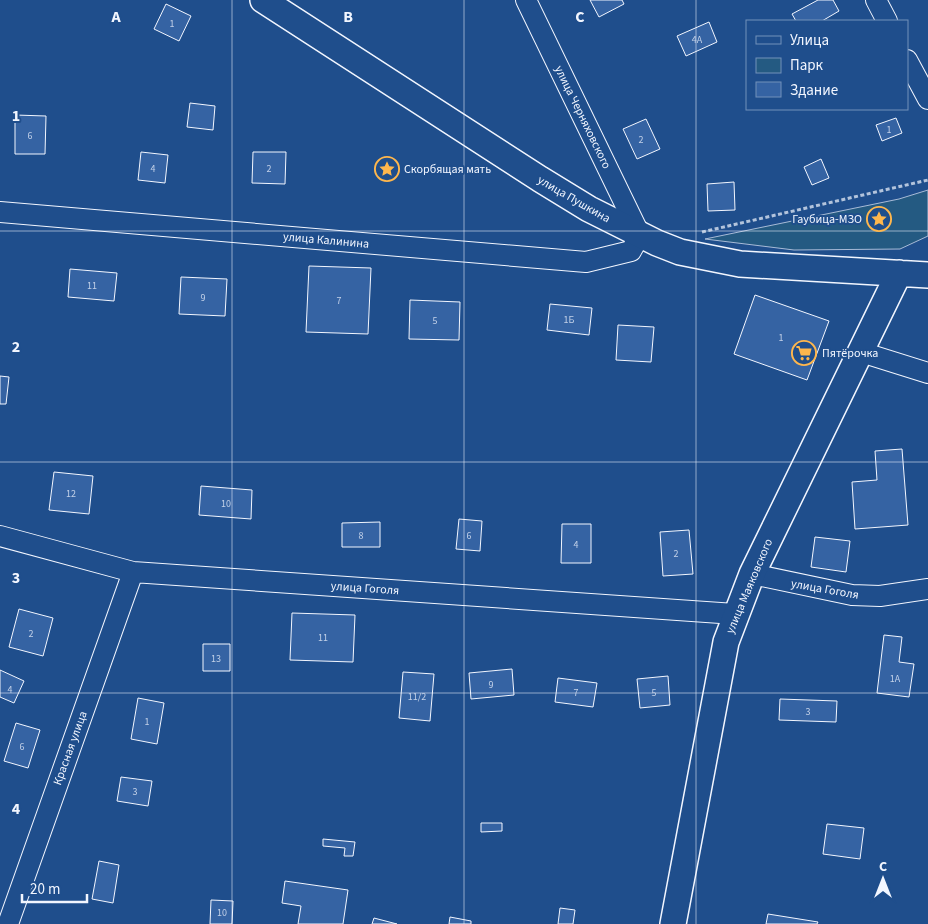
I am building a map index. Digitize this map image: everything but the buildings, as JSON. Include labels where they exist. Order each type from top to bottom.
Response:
[{"type":"street","name":"улица Пушкина","points":[[264,0],[540,180],[589,209],[680,252],[732,262],[928,275]]},
{"type":"street","name":"улица Черняховского","points":[[526,0],[640,234]]},
{"type":"street","points":[[876,0],[886,20]]},
{"type":"street","points":[[908,62],[928,98]]},
{"type":"street","name":"улица Калинина","points":[[0,212],[586,262],[631,251],[640,234]]},
{"type":"street","name":"улица Маяковского","points":[[673,924],[726,642],[735,614],[752,574],[899,273]]},
{"type":"street","points":[[861,352],[928,373]]},
{"type":"street","name":"улица Гоголя","points":[[0,536],[133,572],[735,614]]},
{"type":"street","name":"Красная улица","points":[[8,924],[133,572]]},
{"type":"street","name":"улица Гоголя","points":[[752,574],[852,596],[880,596],[928,588]]},
{"type":"path","points":[[700,232],[928,180]]},
{"type":"green space","points":[[928,190],[928,236],[900,249],[794,250],[705,239],[899,199]]},
{"type":"place","name":"Скорбящая мать","points":[[387,169]]},
{"type":"place","name":"Гаубица-МЗО","points":[[879,219]]},
{"type":"place","name":"Пятёрочка","points":[[804,353]]}]
